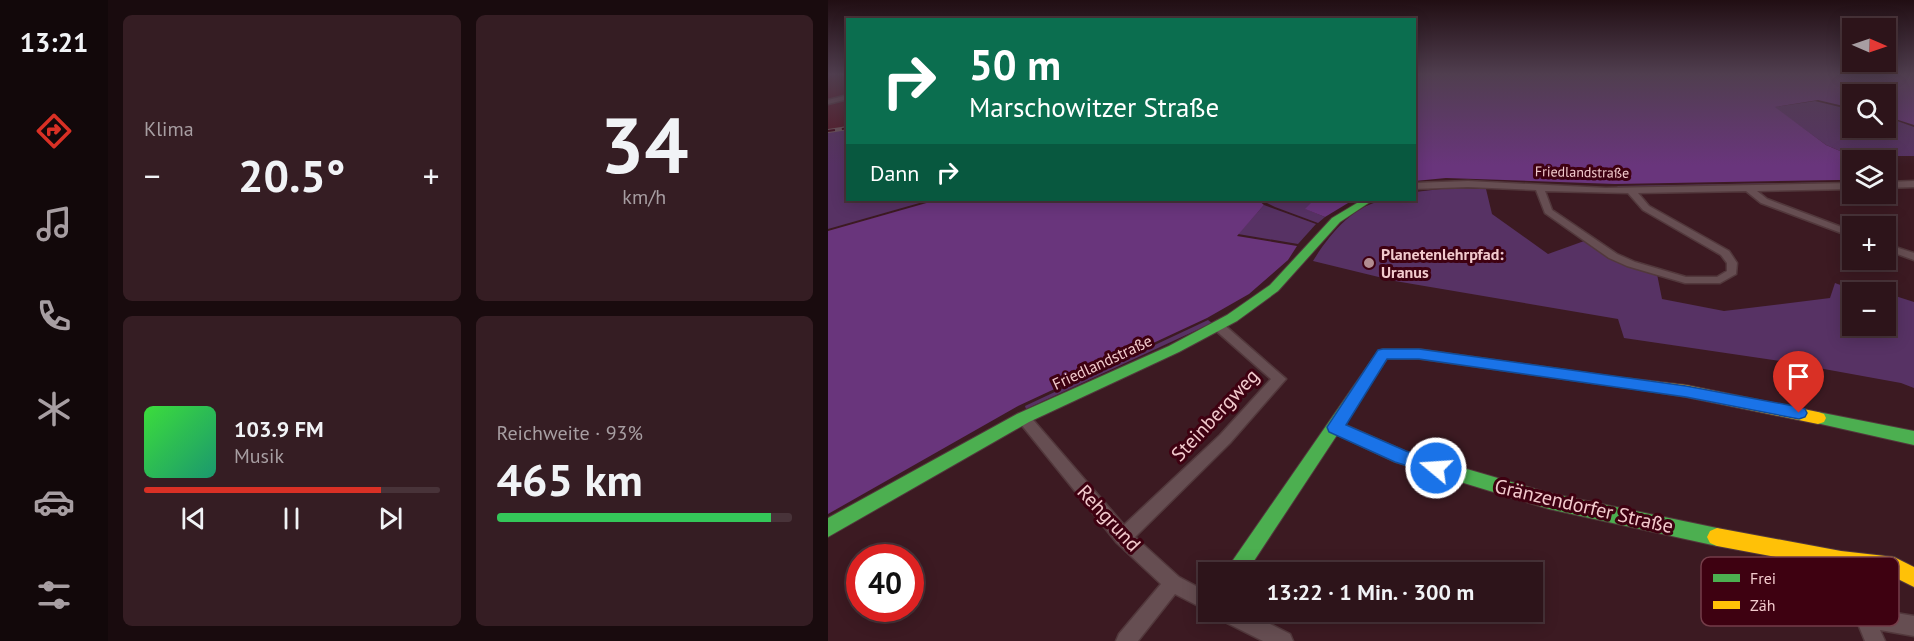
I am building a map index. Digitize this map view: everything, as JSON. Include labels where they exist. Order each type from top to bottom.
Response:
[{"type":"street","name":"Friedlandstraße","points":[[1416,186],[1468,184],[1630,190],[1842,186]]},
{"type":"street","points":[[1896,185],[1914,184]]},
{"type":"street","points":[[1540,188],[1548,211],[1613,256],[1631,264],[1684,280],[1720,280],[1732,272],[1732,263],[1725,253],[1646,208],[1630,190]]},
{"type":"street","points":[[1748,188],[1764,201],[1842,230]]},
{"type":"street","name":"Friedlandstraße","points":[[828,528],[1023,418],[1217,326],[1277,286],[1292,271],[1327,226],[1349,209],[1366,201]]},
{"type":"street","points":[[1896,251],[1914,257]]},
{"type":"street","name":"Steinbergweg","points":[[1123,537],[1225,439],[1279,378],[1217,326]]},
{"type":"street","points":[[1242,562],[1383,354],[1448,358],[1686,391],[1914,438]]},
{"type":"street","name":"Rehgrund","points":[[1023,418],[1123,537],[1173,583],[1198,597]]},
{"type":"street","name":"Gränzendorfer Straße","points":[[1335,427],[1401,457],[1549,501],[1729,540],[1824,557]]},
{"type":"street","name":"Gränzendorfer Straße","points":[[1899,570],[1914,577]]},
{"type":"street","points":[[1126,641],[1173,583]]},
{"type":"street","points":[[1246,622],[1283,641]]},
{"type":"street","points":[[1899,624],[1914,626]]},
{"type":"street","points":[[1869,626],[1875,641]]},
{"type":"shaded area","points":[[828,105],[846,105],[846,129],[828,132]]},
{"type":"shaded area","points":[[1416,105],[1788,105],[1775,107],[1826,145],[1842,152],[1840,180],[1615,184],[1446,178],[1416,181]]},
{"type":"shaded area","points":[[1831,105],[1842,108],[1842,138],[1896,138],[1896,121],[1914,127],[1914,156],[1896,156],[1896,150],[1842,152],[1826,145],[1774,107]]},
{"type":"shaded area","points":[[1896,105],[1914,105],[1914,125],[1896,119]]},
{"type":"shaded area","points":[[846,129],[846,201],[926,201],[828,229],[828,132]]},
{"type":"shaded area","points":[[1841,182],[1842,184],[1619,188],[1617,186]]},
{"type":"shaded area","points":[[1449,188],[1486,189],[1492,214],[1548,254],[1587,240],[1657,274],[1662,299],[1724,311],[1830,298],[1835,283],[1842,286],[1842,336],[1896,336],[1896,296],[1914,302],[1914,388],[1901,383],[1780,361],[1624,338],[1618,319],[1395,281],[1313,261],[1335,231],[1363,208],[1382,201],[1416,201],[1416,192]]},
{"type":"shaded area","points":[[933,201],[1259,201],[1264,205],[1237,236],[1297,246],[1288,260],[1249,294],[1207,318],[1018,406],[828,514],[828,231]]},
{"type":"shaded area","points":[[1263,201],[1314,201],[1306,209],[1325,217],[1318,223]]},
{"type":"shaded area","points":[[1313,201],[1351,201],[1325,217],[1305,209]]},
{"type":"shaded area","points":[[1264,205],[1316,224],[1298,244],[1238,234]]},
{"type":"shaded area","points":[[1208,320],[1212,323],[1026,409],[1025,406]]},
{"type":"railway","points":[[828,131],[846,128]]},
{"type":"traffic: fast","points":[[828,528],[1023,418],[1174,349],[1232,318],[1274,288],[1336,220],[1366,201]]},
{"type":"traffic: fast","points":[[1241,562],[1383,354],[1419,354],[1626,383]]},
{"type":"traffic: fast","points":[[1818,418],[1914,438]]},
{"type":"traffic: fast","points":[[1335,427],[1401,457],[1549,501],[1717,537]]},
{"type":"traffic: slow","points":[[1626,383],[1686,391],[1818,418]]},
{"type":"traffic: slow","points":[[1717,537],[1825,557]]},
{"type":"traffic: slow","points":[[1899,570],[1914,577]]},
{"type":"place","name":"Planetenlehrpfad: Uranus","points":[[1369,263]]},
{"type":"route","points":[[1436,468],[1401,457],[1335,427],[1383,354],[1419,354],[1686,391],[1799,413]]}]
